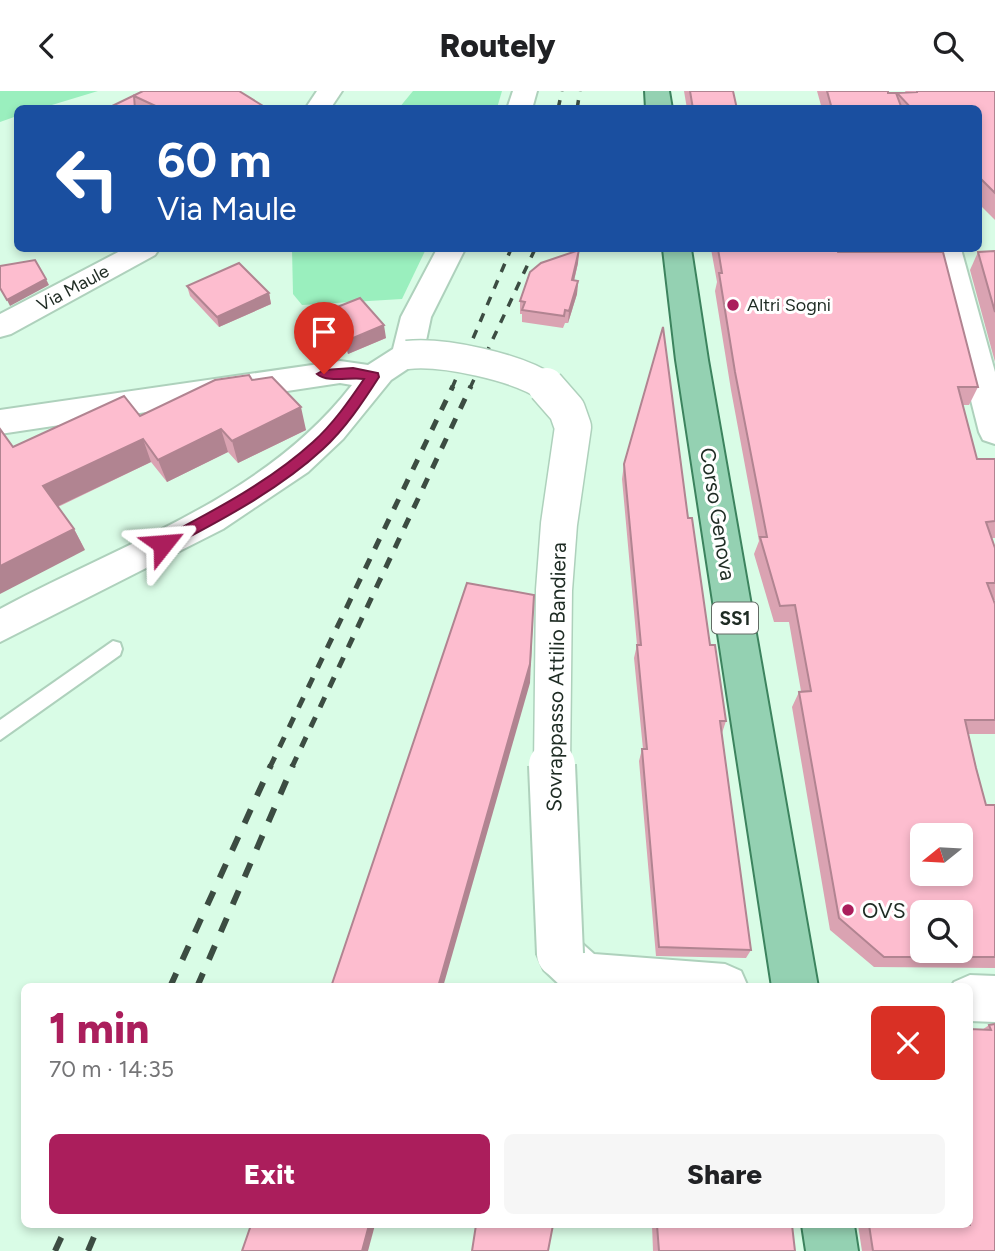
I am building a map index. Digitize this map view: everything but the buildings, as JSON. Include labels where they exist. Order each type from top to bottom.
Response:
[{"type":"main road","name":"Corso Genova","points":[[677,252],[692,360],[794,983]]},
{"type":"main road","points":[[828,1228],[832,1251]]},
{"type":"street","name":"Via Maule","points":[[0,327],[139,252]]},
{"type":"street","points":[[0,627],[247,498],[318,446],[349,411],[373,377],[388,363],[407,355],[416,317],[450,252]]},
{"type":"street","points":[[948,252],[995,432]]},
{"type":"street","name":"Sovrappasso Attilio Bandiera","points":[[407,355],[430,354],[525,374],[558,396],[571,416],[571,453],[558,536],[552,682],[552,817],[560,954],[584,976],[674,983]]},
{"type":"street","points":[[0,422],[340,372],[373,377]]},
{"type":"street","points":[[973,998],[995,999]]},
{"type":"lane","points":[[0,730],[113,649]]},
{"type":"green space","points":[[0,91],[98,91],[52,105],[14,105],[14,117],[0,122]]},
{"type":"green space","points":[[413,91],[502,91],[498,105],[401,105]]},
{"type":"green space","points":[[292,252],[425,252],[402,299],[302,305],[293,294]]},
{"type":"railway","points":[[559,105],[562,91]]},
{"type":"railway","points":[[578,105],[580,91]]},
{"type":"railway","points":[[452,388],[510,252]]},
{"type":"railway","points":[[470,388],[534,252]]},
{"type":"railway","points":[[270,767],[453,386]]},
{"type":"railway","points":[[292,767],[471,386]]},
{"type":"railway","points":[[172,983],[271,765]]},
{"type":"railway","points":[[199,983],[293,765]]},
{"type":"railway","points":[[55,1251],[66,1228]]},
{"type":"railway","points":[[88,1251],[98,1228]]},
{"type":"place","name":"Altri Sogni","points":[[733,305]]},
{"type":"place","name":"OVS","points":[[848,910]]},
{"type":"route","points":[[163,544],[236,506],[318,446],[349,411],[373,377],[340,372],[324,374]]}]
